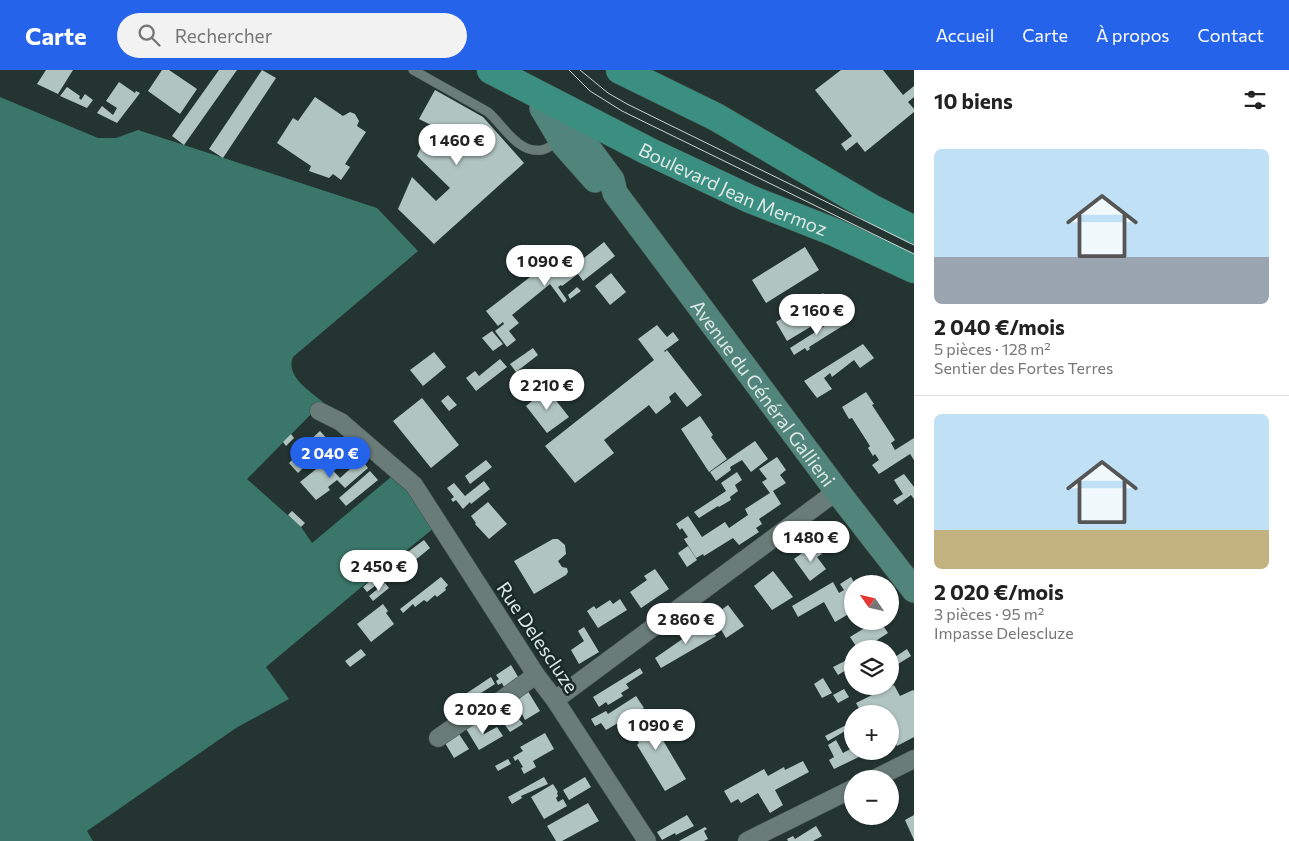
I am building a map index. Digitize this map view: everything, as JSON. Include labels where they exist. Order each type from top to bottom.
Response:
[{"type":"main road","name":"Boulevard Jean Mermoz","points":[[491,70],[534,83],[648,151],[737,192],[843,235],[914,269]]},
{"type":"main road","points":[[620,70],[716,117],[873,209],[914,230]]},
{"type":"street","name":"Avenue du Général Gallieni","points":[[534,83],[561,139],[589,174],[604,187],[615,193]]},
{"type":"street","name":"Avenue du Général Gallieni","points":[[534,83],[612,180],[615,193],[837,491],[914,590]]},
{"type":"street","name":"Rue Delescluze","points":[[319,411],[341,422],[414,485],[536,675],[555,700],[647,841]]},
{"type":"street","points":[[555,700],[837,491]]},
{"type":"street","points":[[438,738],[480,709],[497,703],[536,675]]},
{"type":"street","points":[[892,770],[914,759]]},
{"type":"street","points":[[747,841],[844,793]]},
{"type":"lane","points":[[413,70],[488,112],[498,120],[507,133],[529,149],[541,150],[561,139]]},
{"type":"green space","points":[[0,97],[98,138],[116,138],[138,130],[377,208],[418,251],[293,357],[291,364],[296,377],[323,402],[247,479],[301,527],[312,543],[397,472],[444,520],[266,667],[289,699],[236,728],[87,831],[93,841],[0,841]]},
{"type":"building","points":[[46,70],[73,70],[58,94],[37,84]]},
{"type":"building","points":[[162,70],[169,70],[197,89],[180,114],[148,91]]},
{"type":"building","points":[[219,70],[237,70],[184,145],[172,136]]},
{"type":"building","points":[[262,70],[276,78],[223,158],[209,149]]},
{"type":"building","points":[[841,70],[883,70],[903,95],[914,86],[914,97],[908,102],[914,109],[914,112],[865,152],[857,142],[846,151],[841,144],[852,136],[815,90]]},
{"type":"building","points":[[119,82],[135,93],[136,91],[140,93],[117,123],[97,113],[102,106],[113,115],[117,108],[106,101]]},
{"type":"building","points":[[67,87],[80,96],[81,100],[85,94],[93,100],[87,108],[60,96]]},
{"type":"building","points":[[435,90],[483,117],[524,163],[434,244],[398,209],[412,177],[436,201],[450,188],[417,156],[431,125],[419,119]]},
{"type":"building","points":[[315,97],[343,116],[350,112],[355,114],[359,121],[357,126],[366,132],[345,164],[350,167],[341,180],[333,174],[329,178],[309,171],[311,166],[277,143],[293,118],[298,121]]},
{"type":"building","points":[[604,242],[615,256],[583,281],[578,274],[558,287],[567,300],[564,303],[550,284],[512,315],[519,323],[509,331],[516,340],[507,347],[495,331],[504,324],[503,322],[498,326],[486,311],[564,251],[574,266]]},
{"type":"building","points":[[805,247],[819,270],[766,303],[752,280]]},
{"type":"building","points":[[611,273],[626,292],[610,305],[595,286]]},
{"type":"building","points":[[577,287],[581,291],[570,299],[568,295]]},
{"type":"building","points":[[823,293],[835,312],[787,341],[776,322]]},
{"type":"building","points":[[839,317],[844,325],[809,347],[810,349],[807,351],[805,348],[794,355],[790,348]]},
{"type":"building","points":[[657,325],[667,337],[673,332],[679,340],[664,351],[667,350],[702,395],[687,407],[675,392],[669,397],[671,402],[656,414],[649,405],[604,440],[614,453],[575,483],[545,446],[654,360],[638,339]]},
{"type":"building","points":[[492,331],[503,344],[493,351],[482,338]]},
{"type":"building","points":[[863,344],[874,358],[860,368],[854,360],[832,377],[830,373],[824,378],[832,389],[817,398],[804,381]]},
{"type":"building","points":[[533,348],[538,355],[516,372],[510,364]]},
{"type":"building","points":[[434,352],[446,367],[423,386],[410,370]]},
{"type":"building","points":[[500,359],[507,367],[476,391],[466,378],[475,371],[479,376]]},
{"type":"building","points":[[547,389],[569,417],[547,433],[526,406]]},
{"type":"building","points":[[866,392],[874,404],[872,405],[895,440],[891,443],[895,450],[914,438],[914,460],[910,454],[879,474],[872,465],[879,460],[875,454],[873,456],[868,448],[870,446],[852,418],[849,419],[842,407]]},
{"type":"building","points":[[448,395],[457,405],[449,411],[441,401]]},
{"type":"building","points":[[422,398],[459,445],[431,468],[393,421]]},
{"type":"building","points":[[700,416],[713,435],[711,437],[727,459],[709,472],[681,429]]},
{"type":"building","points":[[320,431],[330,442],[307,464],[296,453]]},
{"type":"building","points":[[291,434],[294,438],[286,446],[283,442]]},
{"type":"building","points":[[755,441],[768,459],[751,472],[742,460],[730,467],[731,470],[716,481],[710,472]]},
{"type":"building","points":[[296,456],[306,465],[298,473],[289,463]]},
{"type":"building","points":[[777,457],[786,470],[780,475],[786,483],[773,491],[781,504],[759,519],[762,524],[756,528],[759,532],[739,545],[733,538],[704,556],[703,554],[696,558],[684,539],[688,537],[682,528],[680,530],[676,524],[688,516],[702,537],[725,522],[729,528],[748,515],[745,509],[770,493],[762,482],[767,479],[759,469]]},
{"type":"building","points":[[361,459],[368,468],[345,488],[337,480],[328,487],[330,490],[316,500],[300,482],[325,462],[340,478]]},
{"type":"building","points":[[486,460],[492,467],[470,484],[465,476]]},
{"type":"building","points":[[370,471],[378,480],[346,506],[339,498]]},
{"type":"building","points":[[737,472],[742,480],[735,485],[738,491],[730,497],[731,500],[699,518],[694,512],[726,491],[721,483]]},
{"type":"building","points":[[904,474],[914,487],[914,499],[911,495],[897,505],[893,500],[903,494],[894,480]]},
{"type":"building","points":[[484,481],[490,489],[463,509],[456,500],[453,502],[451,499],[454,497],[447,488],[454,483],[465,496]]},
{"type":"building","points":[[488,502],[507,524],[489,539],[475,524],[471,516]]},
{"type":"building","points":[[292,511],[305,523],[301,527],[288,515]]},
{"type":"building","points":[[553,539],[558,539],[565,545],[566,554],[558,561],[562,567],[567,568],[568,572],[534,594],[514,561]]},
{"type":"building","points":[[424,540],[430,548],[391,580],[388,576],[367,592],[363,587],[399,556],[401,557]]},
{"type":"building","points":[[814,544],[822,554],[817,557],[826,569],[810,581],[794,559]]},
{"type":"building","points":[[688,546],[697,560],[687,567],[678,553]]},
{"type":"building","points":[[655,569],[669,589],[641,608],[630,592],[647,580],[644,576]]},
{"type":"building","points":[[773,571],[793,597],[772,610],[754,586]]},
{"type":"building","points":[[441,577],[448,585],[445,588],[446,590],[437,597],[435,595],[427,602],[424,600],[415,607],[413,604],[403,613],[400,609]]},
{"type":"building","points":[[844,581],[844,590],[840,584]]},
{"type":"building","points":[[833,582],[839,593],[844,590],[844,617],[835,622],[824,602],[798,617],[792,606]]},
{"type":"building","points":[[385,583],[389,588],[373,601],[369,596]]},
{"type":"building","points":[[620,599],[627,610],[598,628],[587,611],[594,606],[596,609],[610,600],[613,604]]},
{"type":"building","points":[[383,604],[388,611],[386,613],[394,624],[371,642],[357,624]]},
{"type":"building","points":[[728,605],[744,626],[726,638],[713,616]]},
{"type":"building","points":[[707,622],[716,636],[661,668],[655,658]]},
{"type":"building","points":[[584,627],[599,652],[579,664],[571,650],[584,641],[578,631]]},
{"type":"building","points":[[861,630],[886,630],[888,633],[877,640],[852,640],[850,637]]},
{"type":"building","points":[[361,649],[366,655],[350,667],[345,661]]},
{"type":"building","points":[[907,649],[911,656],[899,663],[899,654]]},
{"type":"building","points":[[844,662],[844,671],[838,675],[833,667]]},
{"type":"building","points":[[511,665],[520,680],[505,689],[502,683],[498,685],[496,681],[499,679],[496,675]]},
{"type":"building","points":[[640,668],[643,673],[626,684],[629,688],[621,693],[623,696],[608,705],[606,702],[599,707],[593,697]]},
{"type":"building","points":[[491,677],[495,684],[481,693],[484,694],[480,697],[477,696],[471,699],[467,693]]},
{"type":"building","points":[[823,678],[832,693],[822,698],[814,684]]},
{"type":"building","points":[[526,688],[540,711],[525,720],[522,714],[514,719],[512,715],[519,710],[511,698]]},
{"type":"building","points":[[844,689],[844,695],[849,697],[838,703],[833,695]]},
{"type":"building","points":[[913,690],[914,737],[899,745],[899,705],[857,705],[856,703],[872,695],[899,694],[900,696]]},
{"type":"building","points":[[636,696],[644,708],[606,730],[601,723],[595,726],[591,719],[606,711],[608,714]]},
{"type":"building","points":[[649,709],[661,730],[658,732],[686,779],[665,791],[637,745],[639,743],[636,734],[629,722]]},
{"type":"building","points":[[504,710],[514,723],[519,719],[523,724],[510,732],[497,714]]},
{"type":"building","points":[[476,720],[484,734],[497,727],[503,736],[479,750],[465,727]]},
{"type":"building","points":[[844,726],[844,732],[828,741],[825,736]]},
{"type":"building","points":[[545,733],[554,749],[533,761],[536,767],[524,774],[521,768],[523,767],[518,759],[515,761],[513,757],[523,751],[520,747]]},
{"type":"building","points":[[459,734],[469,749],[454,758],[445,743]]},
{"type":"building","points":[[836,740],[844,752],[844,760],[853,760],[834,769],[829,760],[834,757],[828,745]]},
{"type":"building","points":[[508,759],[511,764],[498,771],[495,766]]},
{"type":"building","points":[[803,761],[809,772],[775,790],[783,805],[770,813],[758,793],[741,803],[738,799],[731,803],[724,791],[764,769],[768,776],[784,767],[785,770]]},
{"type":"building","points":[[544,777],[548,784],[521,796],[522,798],[512,804],[508,797]]},
{"type":"building","points":[[585,777],[591,787],[569,800],[563,790]]},
{"type":"building","points":[[553,784],[558,792],[556,798],[558,802],[563,799],[567,806],[544,819],[531,797]]},
{"type":"building","points":[[588,803],[599,821],[562,841],[556,841],[547,826]]},
{"type":"building","points":[[687,815],[694,826],[662,840],[657,832]]},
{"type":"building","points":[[914,815],[914,840],[905,820]]},
{"type":"building","points":[[816,826],[822,836],[813,841],[788,841],[787,839],[793,836],[795,839]]},
{"type":"building","points":[[705,827],[707,829],[704,831],[708,839],[704,841],[679,841]]},
{"type":"tram line","points":[[569,70],[590,91],[622,111],[914,254]]},
{"type":"tram line","points":[[580,70],[608,93],[627,104],[914,245]]}]
